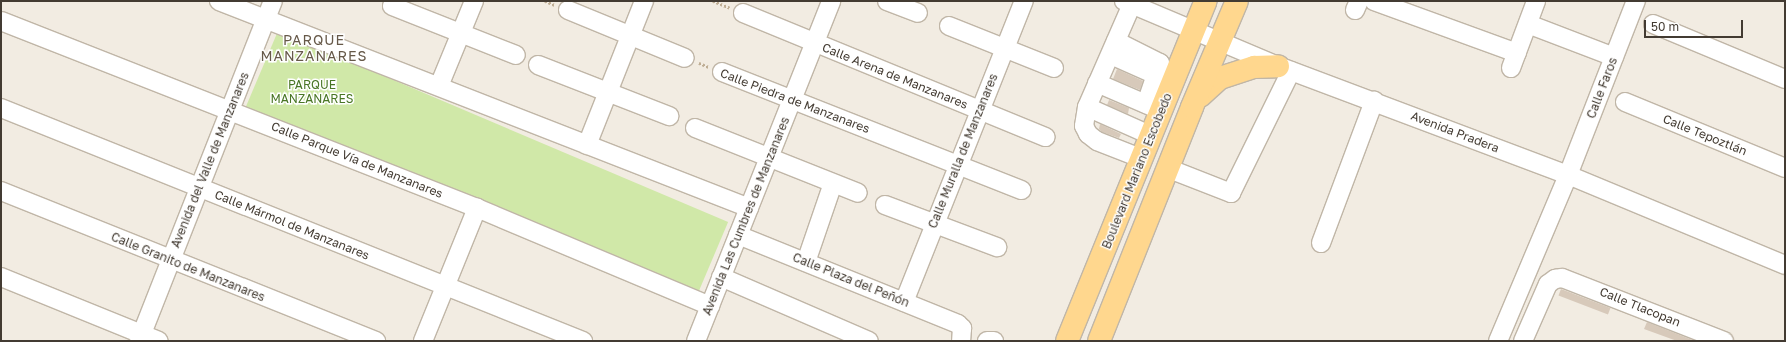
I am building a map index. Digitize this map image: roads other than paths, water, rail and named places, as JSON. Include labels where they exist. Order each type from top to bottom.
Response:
[{"type":"main road","name":"Boulevard Mariano Escobedo","points":[[1067,341],[1152,136],[1154,108],[1165,79],[1195,31],[1206,1]]},
{"type":"main road","points":[[1100,341],[1167,168],[1192,107],[1222,42],[1237,1]]},
{"type":"main road","points":[[1192,107],[1220,78],[1254,67],[1284,68]]},
{"type":"street","points":[[220,1],[748,208]]},
{"type":"street","name":"Avenida del Valle de Manzanares","points":[[140,338],[273,1]]},
{"type":"street","points":[[439,86],[474,1]]},
{"type":"street","points":[[587,145],[644,1]]},
{"type":"street","name":"Avenida Las Cumbres de Manzanares","points":[[696,341],[748,208],[793,101],[831,1]]},
{"type":"street","points":[[887,1],[918,14]]},
{"type":"street","name":"Calle Muralla de Manzanares","points":[[904,302],[1024,1]]},
{"type":"street","points":[[1374,1],[1514,61],[1536,1]]},
{"type":"street","name":"Calle Faros","points":[[1498,341],[1568,175],[1636,1]]},
{"type":"street","points":[[1128,2],[1113,48],[1087,107],[1084,126],[1088,134],[1110,147],[1143,159]]},
{"type":"street","name":"Avenida Pradera","points":[[1128,2],[1284,68],[1568,175],[1785,264]]},
{"type":"street","points":[[392,6],[516,55]]},
{"type":"street","points":[[568,10],[686,58]]},
{"type":"street","name":"Calle Arena de Manzanares","points":[[743,13],[814,44],[1046,137]]},
{"type":"street","name":"Calle Parque Vía de Manzanares","points":[[1,21],[477,208],[710,306]]},
{"type":"street","points":[[1528,24],[1614,58]]},
{"type":"street","points":[[1653,24],[1785,79]]},
{"type":"street","points":[[949,26],[1054,68]]},
{"type":"street","points":[[1113,48],[1165,79]]},
{"type":"street","points":[[538,65],[669,116]]},
{"type":"street","points":[[1167,168],[1231,193],[1284,68]]},
{"type":"street","name":"Calle Piedra de Manzanares","points":[[722,72],[1022,190]]},
{"type":"street","points":[[1097,84],[1154,108]]},
{"type":"street","points":[[1321,243],[1374,101]]},
{"type":"street","name":"Calle Tepoztlán","points":[[1625,102],[1785,168]]},
{"type":"street","points":[[1087,107],[1152,136]]},
{"type":"street","name":"Calle Mármol de Manzanares","points":[[1,108],[582,341]]},
{"type":"street","points":[[695,128],[858,193]]},
{"type":"street","points":[[806,262],[833,183]]},
{"type":"street","name":"Calle Granito de Manzanares","points":[[1,191],[170,260],[376,341]]},
{"type":"street","points":[[885,205],[997,248]]},
{"type":"street","points":[[423,341],[477,208]]},
{"type":"street","name":"Calle Plaza del Peñón","points":[[738,235],[904,302],[962,335]]},
{"type":"street","points":[[1,277],[140,338],[159,341]]},
{"type":"street","points":[[721,278],[869,341]]},
{"type":"street","name":"Calle Tlacopan","points":[[1523,341],[1543,293],[1555,278],[1572,280],[1724,341]]},
{"type":"street","points":[[987,341],[994,341]]},
{"type":"district","name":"PARQUE MANZANARES","points":[[314,48]]}]
